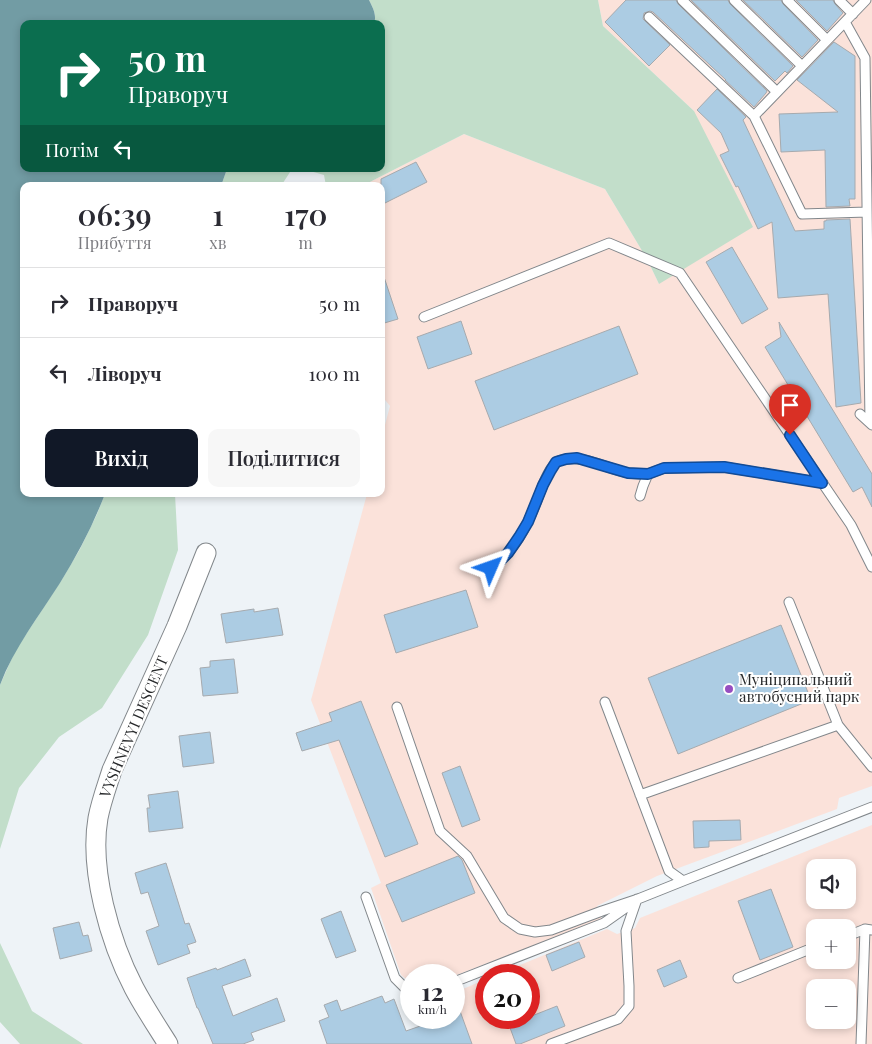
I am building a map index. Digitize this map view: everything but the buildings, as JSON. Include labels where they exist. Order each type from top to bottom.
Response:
[{"type":"street","name":"VYSHNEVYI DESCENT","points":[[168,1044],[134,988],[120,957],[102,896],[96,864],[97,827],[104,794],[112,770],[177,626],[206,553]]},
{"type":"lane","points":[[682,0],[777,92]]},
{"type":"lane","points":[[734,0],[802,66]]},
{"type":"lane","points":[[787,0],[827,40]]},
{"type":"lane","points":[[839,0],[853,14]]},
{"type":"lane","points":[[754,116],[866,0]]},
{"type":"lane","points":[[649,17],[754,116],[802,214],[867,212]]},
{"type":"lane","points":[[845,22],[865,58],[871,424]]},
{"type":"lane","points":[[424,317],[609,243],[680,273],[851,525],[872,567]]},
{"type":"lane","points":[[860,414],[871,424]]},
{"type":"lane","points":[[491,568],[508,553],[519,537],[556,462],[566,459],[577,458],[628,473],[648,474],[664,468],[724,467],[822,483]]},
{"type":"lane","points":[[640,496],[648,474]]},
{"type":"lane","points":[[788,602],[838,725],[872,766]]},
{"type":"lane","points":[[605,702],[669,872],[683,881]]},
{"type":"lane","points":[[397,707],[440,831],[467,856],[504,918],[520,929],[534,932],[551,930],[638,899],[872,807]]},
{"type":"lane","points":[[640,794],[838,725]]},
{"type":"lane","points":[[366,897],[395,978],[400,983]]},
{"type":"lane","points":[[465,978],[604,923],[638,899]]},
{"type":"lane","points":[[551,1044],[618,1019],[629,1006],[626,931],[638,899]]},
{"type":"lane","points":[[856,934],[868,930],[861,1044]]},
{"type":"lane","points":[[738,978],[806,951]]},
{"type":"shaded area","points":[[598,0],[872,0],[872,786],[839,798],[837,809],[657,876],[597,906],[602,919],[485,964],[475,964],[475,968],[465,972],[465,964],[400,964],[400,972],[371,888],[381,883],[311,700],[366,497],[385,497],[385,425],[390,406],[385,400],[385,182],[370,182],[464,134],[605,189],[647,259],[659,284],[694,111],[603,26]]},
{"type":"shaded area","points":[[872,825],[872,1044],[373,1044],[413,1029],[465,1029],[465,988],[475,984],[475,1029],[540,1029],[540,964],[523,964],[607,929],[617,934],[635,928],[640,918]]},
{"type":"green space","points":[[369,0],[598,0],[603,26],[694,111],[753,227],[659,284],[647,259],[605,189],[464,134],[370,182],[325,182],[324,175],[314,172],[385,172],[385,20],[375,20]]},
{"type":"green space","points":[[226,172],[290,172],[284,182],[222,182]]},
{"type":"green space","points":[[104,497],[175,497],[178,550],[148,635],[102,708],[59,737],[19,788],[0,849],[0,685],[15,651],[61,581],[80,549]]},
{"type":"green space","points":[[0,943],[32,1011],[83,1044],[20,1044],[0,1022]]},
{"type":"water","points":[[0,0],[369,0],[374,12],[375,20],[20,20],[20,172],[226,172],[222,182],[20,182],[20,497],[104,497],[79,550],[12,658],[0,685]]},
{"type":"place","name":"Муніципальний автобусний парк","points":[[729,689]]},
{"type":"route","points":[[491,568],[508,553],[519,537],[556,462],[577,458],[628,473],[648,474],[664,468],[724,467],[822,483],[790,435]]}]
